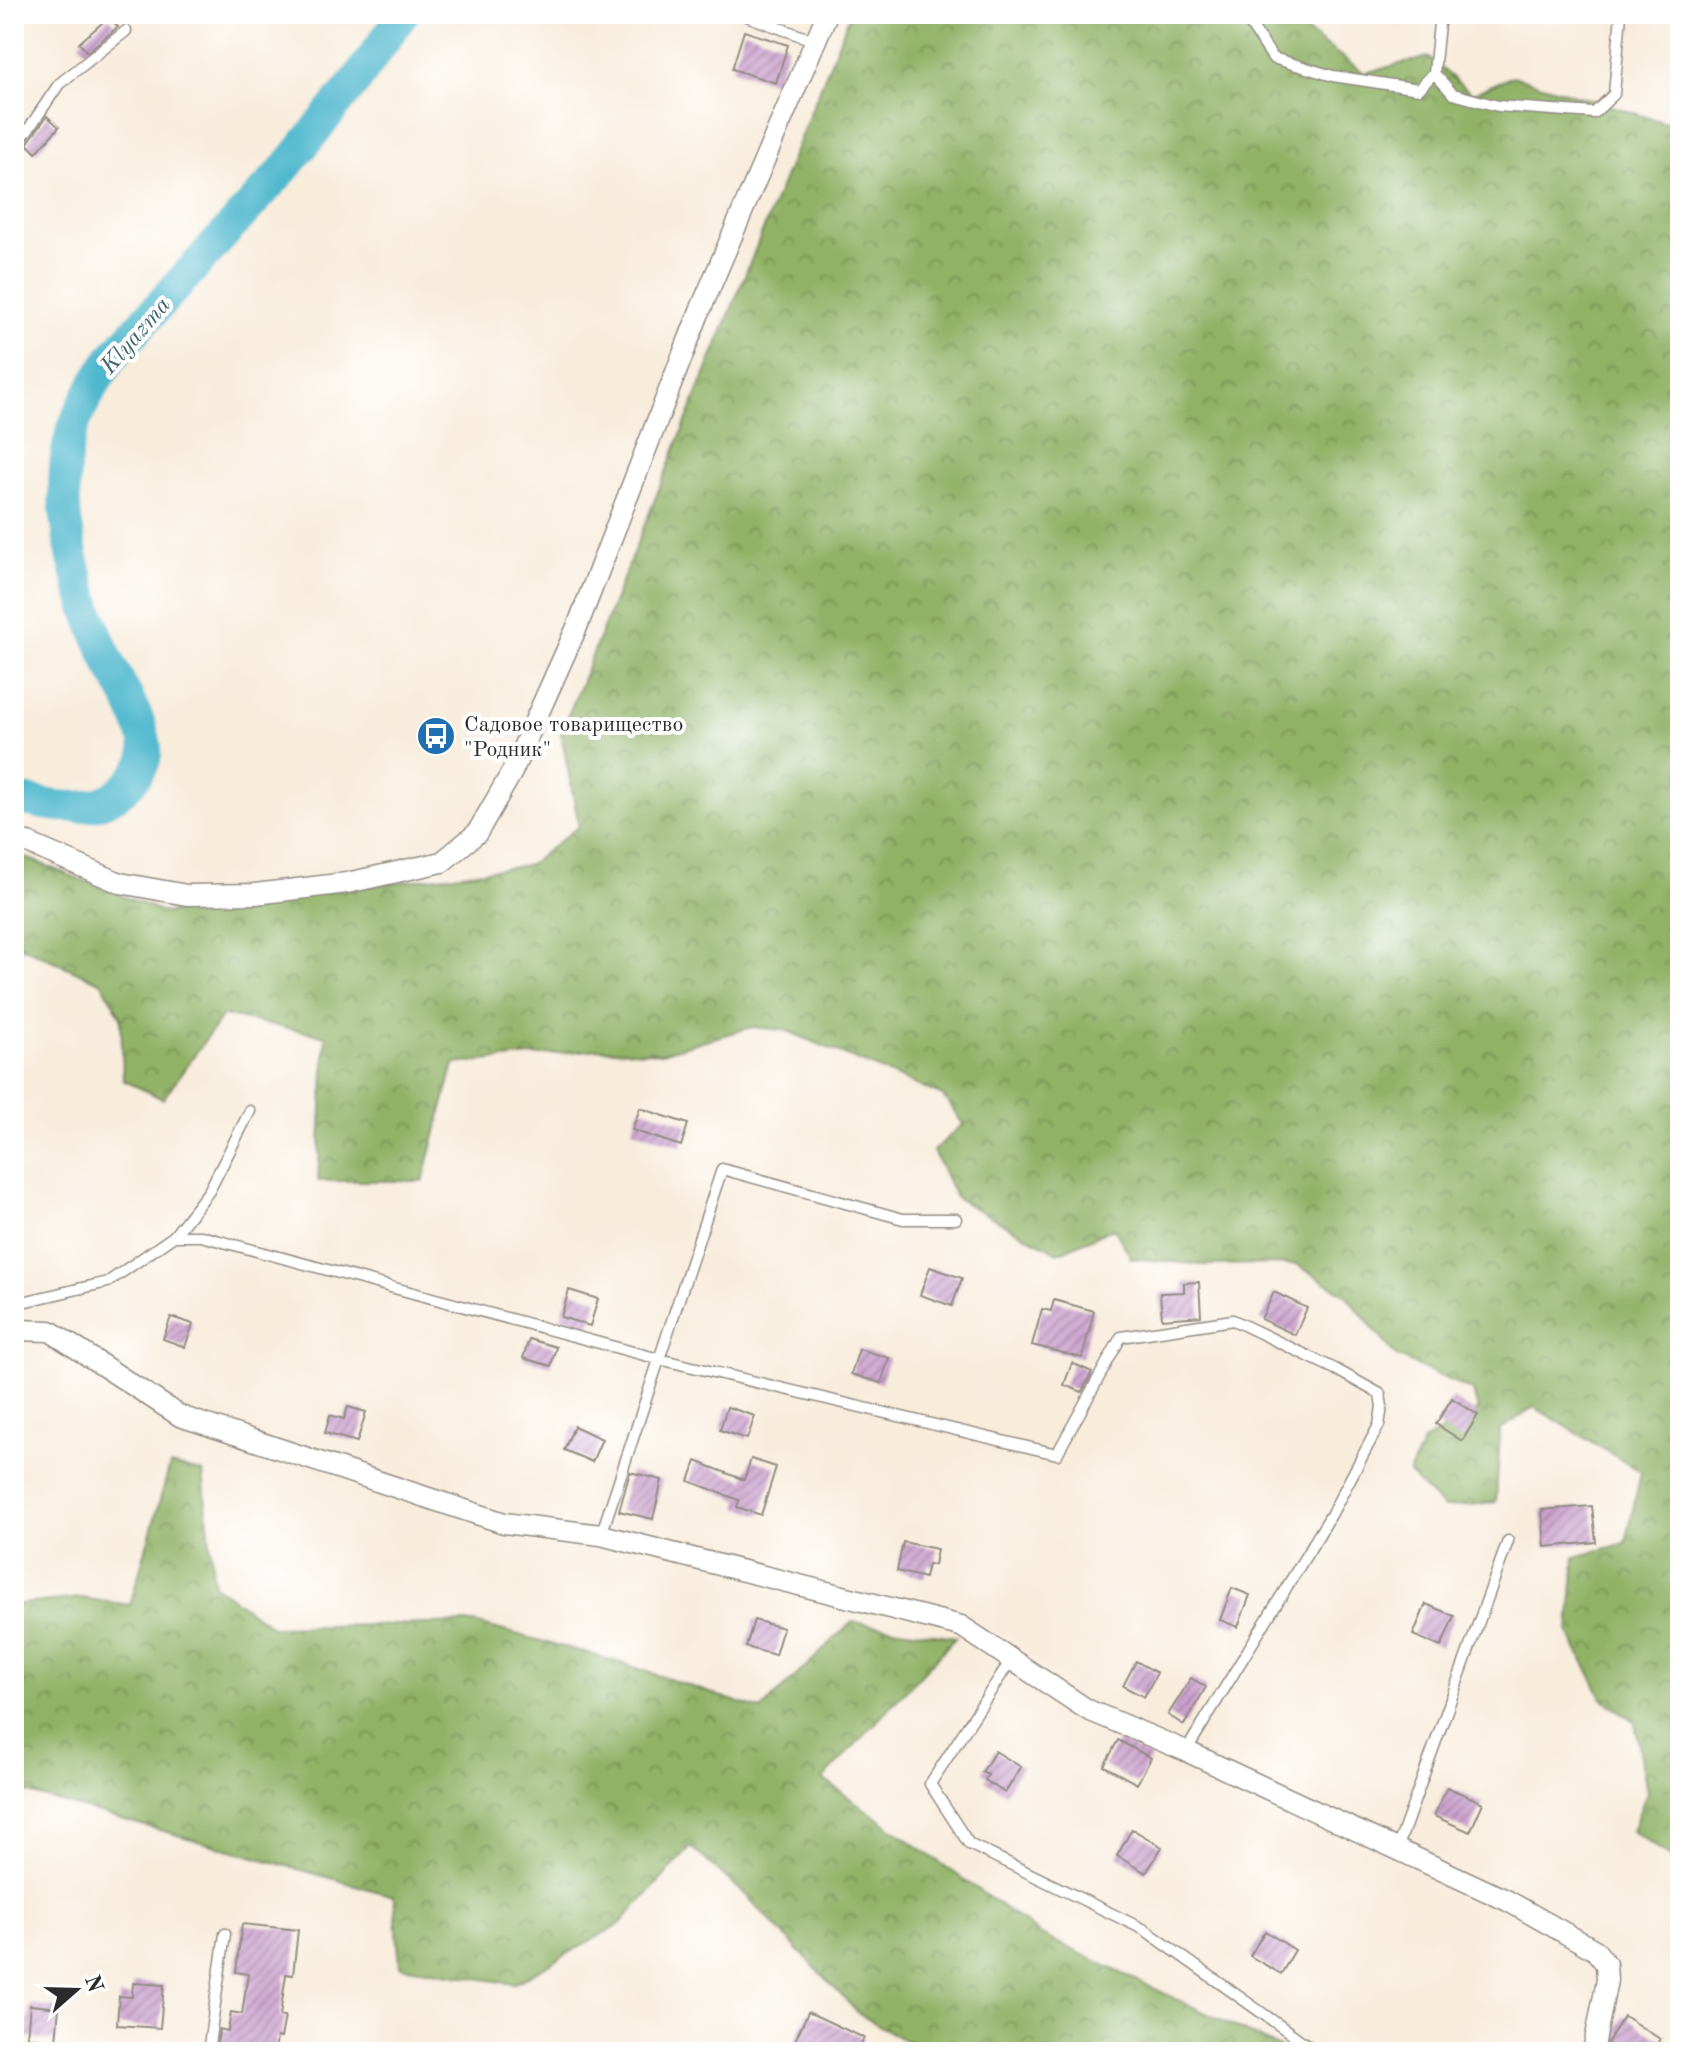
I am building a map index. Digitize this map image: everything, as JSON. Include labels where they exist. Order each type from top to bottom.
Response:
[{"type":"street","points":[[14,837],[120,883],[187,895],[255,894],[347,883],[442,862],[477,833],[512,772],[577,627],[699,313],[827,14]]},
{"type":"street","points":[[14,1330],[50,1331],[180,1416],[504,1523],[601,1535],[961,1626],[1088,1710],[1186,1751],[1508,1901],[1595,1950],[1606,1964],[1607,1980],[1593,2052]]},
{"type":"lane","points":[[741,14],[815,41]]},
{"type":"lane","points":[[1252,14],[1252,27],[1273,58],[1333,76],[1419,89],[1434,73],[1440,14]]},
{"type":"lane","points":[[1434,73],[1453,94],[1498,106],[1594,113],[1614,94],[1621,14]]},
{"type":"lane","points":[[14,147],[59,84],[126,31]]},
{"type":"lane","points":[[14,1304],[108,1282],[174,1236],[209,1191],[250,1111]]},
{"type":"lane","points":[[601,1535],[722,1169],[903,1219],[956,1219]]},
{"type":"lane","points":[[174,1236],[201,1236],[659,1359],[1057,1454],[1121,1337],[1233,1320],[1335,1369],[1380,1394],[1382,1407],[1379,1425],[1338,1502],[1186,1751]]},
{"type":"lane","points":[[1397,1849],[1508,1541]]},
{"type":"lane","points":[[1011,1660],[930,1784],[969,1844],[1145,1930],[1317,2052]]},
{"type":"lane","points":[[208,2052],[225,1934]]},
{"type":"green space","points":[[850,14],[1222,14],[1238,24],[1285,16],[1364,73],[1428,57],[1472,94],[1513,76],[1680,127],[1680,1863],[1632,1831],[1647,1792],[1635,1722],[1603,1699],[1569,1633],[1575,1557],[1626,1543],[1641,1472],[1534,1407],[1500,1430],[1496,1502],[1444,1508],[1409,1474],[1423,1442],[1478,1410],[1473,1391],[1396,1356],[1346,1295],[1296,1264],[1205,1265],[1131,1258],[1114,1228],[1058,1253],[956,1198],[933,1151],[963,1124],[943,1096],[785,1030],[752,1027],[661,1053],[599,1049],[454,1064],[423,1181],[318,1181],[326,1036],[223,1015],[163,1099],[123,1080],[121,1017],[102,983],[14,943],[14,853],[165,913],[529,865],[579,826],[561,733]]},
{"type":"green space","points":[[170,1465],[203,1472],[214,1585],[272,1627],[475,1623],[615,1661],[761,1710],[852,1622],[956,1637],[823,1779],[1043,1936],[1288,2052],[925,2052],[859,2014],[747,1896],[691,1847],[620,1924],[514,1984],[400,1966],[394,1896],[14,1789],[14,1605],[81,1598],[130,1605]]},
{"type":"building","points":[[109,17],[118,27],[87,52],[79,43]]},
{"type":"building","points":[[744,31],[788,45],[776,83],[732,69]]},
{"type":"building","points":[[47,116],[59,127],[36,153],[27,144]]},
{"type":"building","points":[[640,1108],[688,1124],[681,1146],[632,1130]]},
{"type":"building","points":[[930,1267],[962,1278],[952,1306],[920,1295]]},
{"type":"building","points":[[1199,1282],[1201,1316],[1162,1319],[1160,1293],[1184,1292],[1184,1283]]},
{"type":"building","points":[[569,1290],[598,1299],[590,1326],[561,1317]]},
{"type":"building","points":[[1274,1292],[1307,1308],[1295,1335],[1261,1319]]},
{"type":"building","points":[[1054,1300],[1094,1311],[1082,1358],[1032,1345],[1042,1309],[1051,1311]]},
{"type":"building","points":[[171,1317],[193,1324],[185,1347],[163,1339]]},
{"type":"building","points":[[529,1339],[556,1347],[551,1366],[523,1358]]},
{"type":"building","points":[[859,1349],[889,1358],[881,1383],[851,1374]]},
{"type":"building","points":[[1072,1363],[1092,1372],[1082,1392],[1064,1385]]},
{"type":"building","points":[[1452,1398],[1478,1415],[1462,1441],[1436,1424]]},
{"type":"building","points":[[348,1407],[366,1412],[357,1442],[325,1433],[330,1415],[344,1419]]},
{"type":"building","points":[[727,1407],[755,1416],[747,1439],[720,1430]]},
{"type":"building","points":[[574,1426],[602,1439],[592,1462],[564,1450]]},
{"type":"building","points":[[751,1459],[776,1467],[761,1515],[737,1507],[739,1500],[689,1481],[696,1461],[744,1480]]},
{"type":"building","points":[[630,1472],[662,1480],[653,1519],[619,1511]]},
{"type":"building","points":[[1592,1506],[1596,1542],[1545,1547],[1542,1510]]},
{"type":"building","points":[[903,1542],[937,1549],[934,1565],[928,1564],[925,1578],[897,1571]]},
{"type":"building","points":[[1232,1588],[1250,1595],[1238,1627],[1220,1620]]},
{"type":"building","points":[[1426,1604],[1454,1616],[1441,1647],[1413,1635]]},
{"type":"building","points":[[754,1620],[783,1628],[775,1655],[746,1647]]},
{"type":"building","points":[[1136,1661],[1157,1673],[1144,1697],[1123,1686]]},
{"type":"building","points":[[1191,1678],[1206,1687],[1184,1725],[1168,1715]]},
{"type":"building","points":[[1118,1740],[1151,1758],[1137,1784],[1104,1766]]},
{"type":"building","points":[[995,1751],[1021,1767],[1005,1793],[985,1780],[988,1775],[982,1772]]},
{"type":"building","points":[[1447,1787],[1483,1803],[1470,1832],[1434,1816]]},
{"type":"building","points":[[1132,1829],[1162,1847],[1146,1873],[1117,1856]]},
{"type":"building","points":[[242,1924],[298,1930],[293,1975],[286,1974],[280,2016],[285,2016],[275,2052],[216,2052],[219,2029],[228,2031],[231,2012],[242,2014],[248,1974],[236,1972]]},
{"type":"building","points":[[1265,1931],[1295,1950],[1281,1974],[1250,1956]]},
{"type":"building","points":[[133,1983],[164,1985],[160,2028],[117,2025],[119,1996],[132,1997]]},
{"type":"building","points":[[30,2005],[59,2008],[56,2041],[27,2037]]},
{"type":"building","points":[[808,2012],[864,2038],[857,2052],[802,2052],[792,2047]]},
{"type":"building","points":[[1624,2016],[1660,2039],[1651,2052],[1606,2052],[1609,2040]]},
{"type":"waterway","name":"Klyazma","points":[[14,798],[74,807],[103,802],[128,785],[140,771],[146,754],[138,720],[89,614],[67,529],[65,473],[68,446],[81,409],[118,350],[286,167],[358,78],[403,14]]},
{"type":"place","name":"Садовое товарищество \"Родник\"","points":[[436,736]]}]
